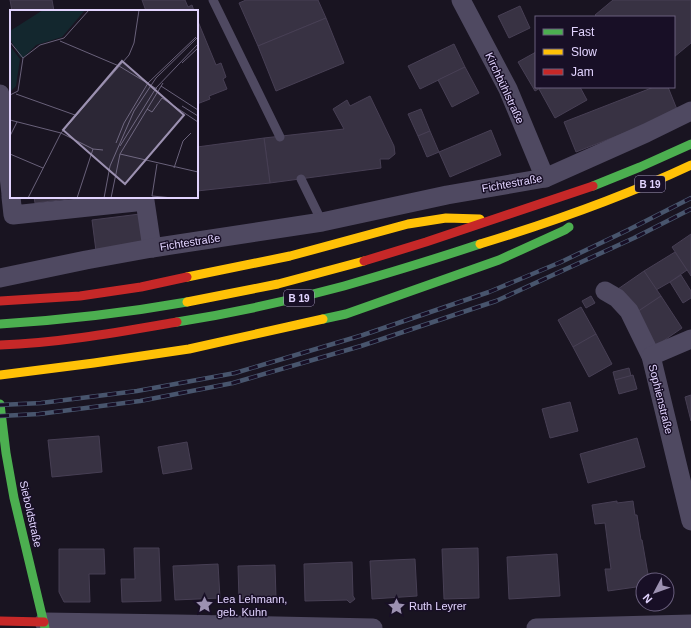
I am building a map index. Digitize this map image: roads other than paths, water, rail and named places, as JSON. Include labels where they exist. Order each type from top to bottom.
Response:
[{"type":"main road","name":"B 19","points":[[0,324],[81,317],[157,307],[302,278],[370,260],[600,183],[662,158],[691,144]]},
{"type":"main road","name":"B 19","points":[[0,345],[92,336],[227,313],[303,297],[375,278],[499,239],[608,201],[664,179],[691,165]]},
{"type":"main road","points":[[0,375],[189,349],[346,314],[499,260],[565,230],[608,201]]},
{"type":"main road","points":[[0,301],[80,296],[141,287],[290,256],[408,224],[446,218],[495,219]]},
{"type":"main road","name":"Sieboldstraße","points":[[0,404],[6,453],[14,498],[45,625]]},
{"type":"main road","points":[[0,621],[45,625]]},
{"type":"street","name":"Kirchbühlstraße","points":[[461,0],[508,89],[545,178]]},
{"type":"street","name":"Fichtestraße","points":[[0,94],[10,187]]},
{"type":"street","name":"Fichtestraße","points":[[0,278],[152,248],[322,222],[447,195],[545,178],[646,133],[691,111]]},
{"type":"street","name":"Fichtestraße","points":[[11,198],[13,215],[145,201],[152,248]]},
{"type":"street","name":"Sophienstraße","points":[[605,291],[617,298],[629,311],[650,356],[691,521]]},
{"type":"street","points":[[650,356],[691,339]]},
{"type":"street","points":[[45,625],[189,624],[373,628]]},
{"type":"street","points":[[536,628],[691,624]]},
{"type":"lane","points":[[213,0],[280,136]]},
{"type":"lane","points":[[301,179],[322,222]]},
{"type":"railway","points":[[0,405],[41,403],[137,391],[235,373],[363,335],[489,292],[561,262],[691,198]]},
{"type":"railway","points":[[0,416],[39,414],[140,401],[233,383],[361,346],[496,301],[634,238],[691,209]]},
{"type":"place","name":"Lea Lehmann, geb. Kuhn","points":[[204,605]]},
{"type":"place","name":"Ruth Leyrer","points":[[396,606]]}]
